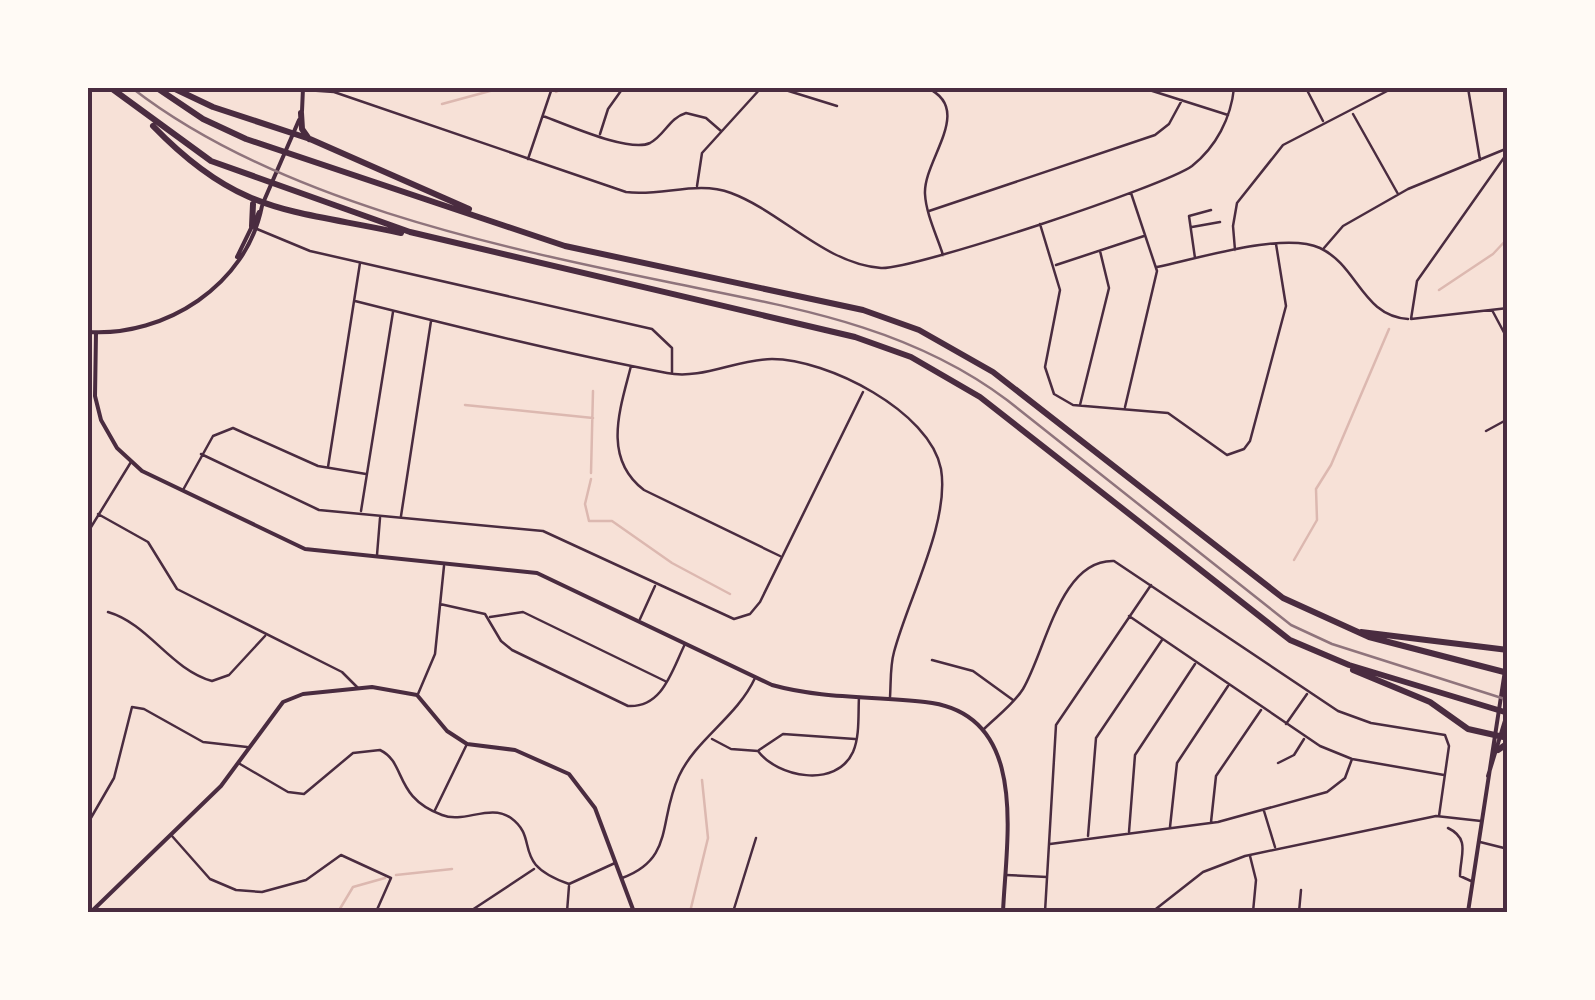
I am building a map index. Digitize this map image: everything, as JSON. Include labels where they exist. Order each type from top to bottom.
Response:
[{"type":"highway","points":[[111,88],[190,150],[263,182],[446,242]]},
{"type":"highway","points":[[157,88],[203,119],[281,150],[506,226],[598,254],[863,310],[952,346],[1031,400],[1271,589],[1355,632],[1508,673]]},
{"type":"highway","points":[[172,88],[213,107],[310,140],[506,226]]},
{"type":"highway","points":[[135,107],[204,172],[262,206],[446,242],[855,337],[912,357],[996,409],[1261,622],[1290,640],[1430,702],[1460,725],[1503,739],[1498,750]]},
{"type":"highway","points":[[302,113],[302,128],[310,140]]},
{"type":"highway","points":[[250,200],[255,212],[254,227]]},
{"type":"highway","points":[[1355,632],[1508,650]]},
{"type":"highway","points":[[1348,665],[1508,712]]},
{"type":"street","points":[[88,332],[135,330],[176,315],[204,297],[236,262],[294,134],[302,113],[303,88],[346,96],[626,192],[656,194],[697,187],[743,198],[866,266],[901,267],[1131,192],[1193,165],[1214,143],[1228,115],[1234,88]]},
{"type":"street","points":[[528,160],[552,88]]},
{"type":"street","points":[[600,135],[608,109],[623,88]]},
{"type":"street","points":[[697,187],[698,159],[761,88]]},
{"type":"street","points":[[779,88],[838,106]]},
{"type":"street","points":[[927,88],[942,98],[948,118],[925,188],[943,255]]},
{"type":"street","points":[[1143,88],[1228,115]]},
{"type":"street","points":[[1236,252],[1232,226],[1240,198],[1283,145],[1393,88]]},
{"type":"street","points":[[1468,88],[1480,160]]},
{"type":"street","points":[[1308,92],[1324,123]]},
{"type":"street","points":[[930,211],[1155,135],[1169,124],[1182,100]]},
{"type":"street","points":[[1352,112],[1398,195]]},
{"type":"street","points":[[543,116],[644,145],[686,113],[706,118],[721,131]]},
{"type":"street","points":[[1323,250],[1344,226],[1398,195],[1508,150]]},
{"type":"street","points":[[1411,319],[1411,296],[1417,282],[1508,150]]},
{"type":"street","points":[[1125,409],[1158,267],[1131,192]]},
{"type":"street","points":[[1196,260],[1190,215],[1211,210]]},
{"type":"street","points":[[1040,222],[1055,266],[1059,302],[1045,374],[1060,399],[1080,406],[1172,414],[1222,453],[1244,450],[1286,306],[1276,244]]},
{"type":"street","points":[[1190,228],[1220,222]]},
{"type":"street","points":[[236,262],[254,227]]},
{"type":"street","points":[[254,227],[302,248],[652,330],[672,348],[672,374]]},
{"type":"street","points":[[1055,266],[1146,235]]},
{"type":"street","points":[[1158,267],[1299,242],[1323,250],[1344,268],[1378,310],[1411,319],[1508,307]]},
{"type":"street","points":[[1080,406],[1109,288],[1100,251]]},
{"type":"street","points":[[328,468],[360,262]]},
{"type":"street","points":[[355,301],[672,374],[786,360],[812,366],[902,410],[934,446],[942,474],[938,512],[893,654],[890,699]]},
{"type":"street","points":[[360,514],[393,310]]},
{"type":"street","points":[[1492,310],[1508,340]]},
{"type":"street","points":[[400,517],[432,319]]},
{"type":"street","points":[[96,333],[91,382],[100,420],[130,462],[296,546],[537,573],[755,678],[804,693],[940,704],[964,714],[983,730],[999,753],[1006,776],[1003,912]]},
{"type":"street","points":[[632,366],[616,440],[628,476],[644,490],[782,557]]},
{"type":"street","points":[[201,454],[311,507],[544,531],[726,618],[741,618],[760,602],[864,390]]},
{"type":"street","points":[[1486,431],[1508,418]]},
{"type":"street","points":[[182,491],[216,434],[240,429],[328,468],[366,474]]},
{"type":"street","points":[[88,532],[130,462]]},
{"type":"street","points":[[98,514],[148,542],[176,590],[342,672],[358,688]]},
{"type":"street","points":[[376,556],[380,516]]},
{"type":"street","points":[[983,730],[1014,701],[1074,578],[1086,566],[1102,561],[1123,564],[1308,692],[1363,720],[1448,738],[1439,816]]},
{"type":"street","points":[[417,695],[432,663],[444,563]]},
{"type":"street","points":[[639,621],[656,584]]},
{"type":"street","points":[[1046,912],[1056,725],[1152,584]]},
{"type":"street","points":[[440,604],[468,608],[489,618],[497,636],[512,650],[624,704],[650,703],[685,644]]},
{"type":"street","points":[[108,612],[128,620],[182,666],[212,681],[229,675],[266,634]]},
{"type":"street","points":[[489,618],[504,612],[523,612],[666,681]]},
{"type":"street","points":[[1129,616],[1304,738],[1352,759],[1445,775]]},
{"type":"street","points":[[1088,839],[1092,759],[1098,732],[1163,639]]},
{"type":"street","points":[[1503,739],[1497,724],[1508,650]]},
{"type":"street","points":[[932,660],[973,671],[1014,701]]},
{"type":"street","points":[[1129,834],[1134,755],[1196,663]]},
{"type":"street","points":[[620,878],[644,868],[656,857],[677,779],[755,678]]},
{"type":"street","points":[[1170,828],[1176,763],[1228,685]]},
{"type":"street","points":[[91,912],[222,786],[272,712],[289,698],[358,688],[417,695],[453,736],[466,744],[515,750],[570,774],[592,800],[634,912]]},
{"type":"street","points":[[1286,724],[1308,692]]},
{"type":"street","points":[[758,751],[770,766],[784,772],[825,773],[848,760],[856,739],[859,697]]},
{"type":"street","points":[[88,823],[114,778],[126,716],[132,707],[140,707],[203,742],[248,747]]},
{"type":"street","points":[[1211,823],[1216,776],[1262,708]]},
{"type":"street","points":[[1488,776],[1503,739],[1508,712]]},
{"type":"street","points":[[711,738],[731,748],[758,751],[783,734],[856,739]]},
{"type":"street","points":[[1278,763],[1294,756],[1304,738]]},
{"type":"street","points":[[434,812],[466,744]]},
{"type":"street","points":[[238,763],[288,792],[304,794],[353,753],[373,749],[391,758],[405,792],[434,812],[447,817],[493,812],[511,818],[535,868],[570,884],[615,863]]},
{"type":"street","points":[[1468,912],[1488,776],[1498,750]]},
{"type":"street","points":[[1048,844],[1211,823],[1264,810],[1334,790],[1345,778],[1352,759]]},
{"type":"street","points":[[1264,810],[1275,848]]},
{"type":"street","points":[[1152,912],[1203,872],[1249,854],[1439,816],[1482,822]]},
{"type":"street","points":[[1448,828],[1458,834],[1463,845],[1460,878],[1472,881]]},
{"type":"street","points":[[170,835],[210,878],[252,892],[306,880],[333,857],[345,855],[391,878],[376,912]]},
{"type":"street","points":[[732,912],[756,838]]},
{"type":"street","points":[[1478,841],[1508,849]]},
{"type":"street","points":[[1249,854],[1256,880],[1253,912]]},
{"type":"street","points":[[469,912],[535,868]]},
{"type":"street","points":[[1004,875],[1047,877]]},
{"type":"street","points":[[567,912],[570,884]]},
{"type":"street","points":[[1298,912],[1301,890]]},
{"type":"waterway","points":[[442,104],[501,88]]},
{"type":"waterway","points":[[556,92],[564,88]]},
{"type":"waterway","points":[[1439,290],[1493,254],[1508,238]]},
{"type":"waterway","points":[[1294,560],[1317,520],[1316,489],[1331,465],[1389,329]]},
{"type":"waterway","points":[[591,473],[593,391]]},
{"type":"waterway","points":[[465,405],[593,418]]},
{"type":"waterway","points":[[591,479],[585,504],[589,521],[612,521],[672,563],[730,594]]},
{"type":"waterway","points":[[690,912],[708,838],[702,780]]},
{"type":"waterway","points":[[396,875],[452,869]]},
{"type":"waterway","points":[[338,912],[353,887],[385,878]]},
{"type":"railway","points":[[132,88],[189,127],[251,160],[388,213],[530,252],[801,310],[928,353],[1007,400],[1291,625],[1332,644],[1508,700]]}]
